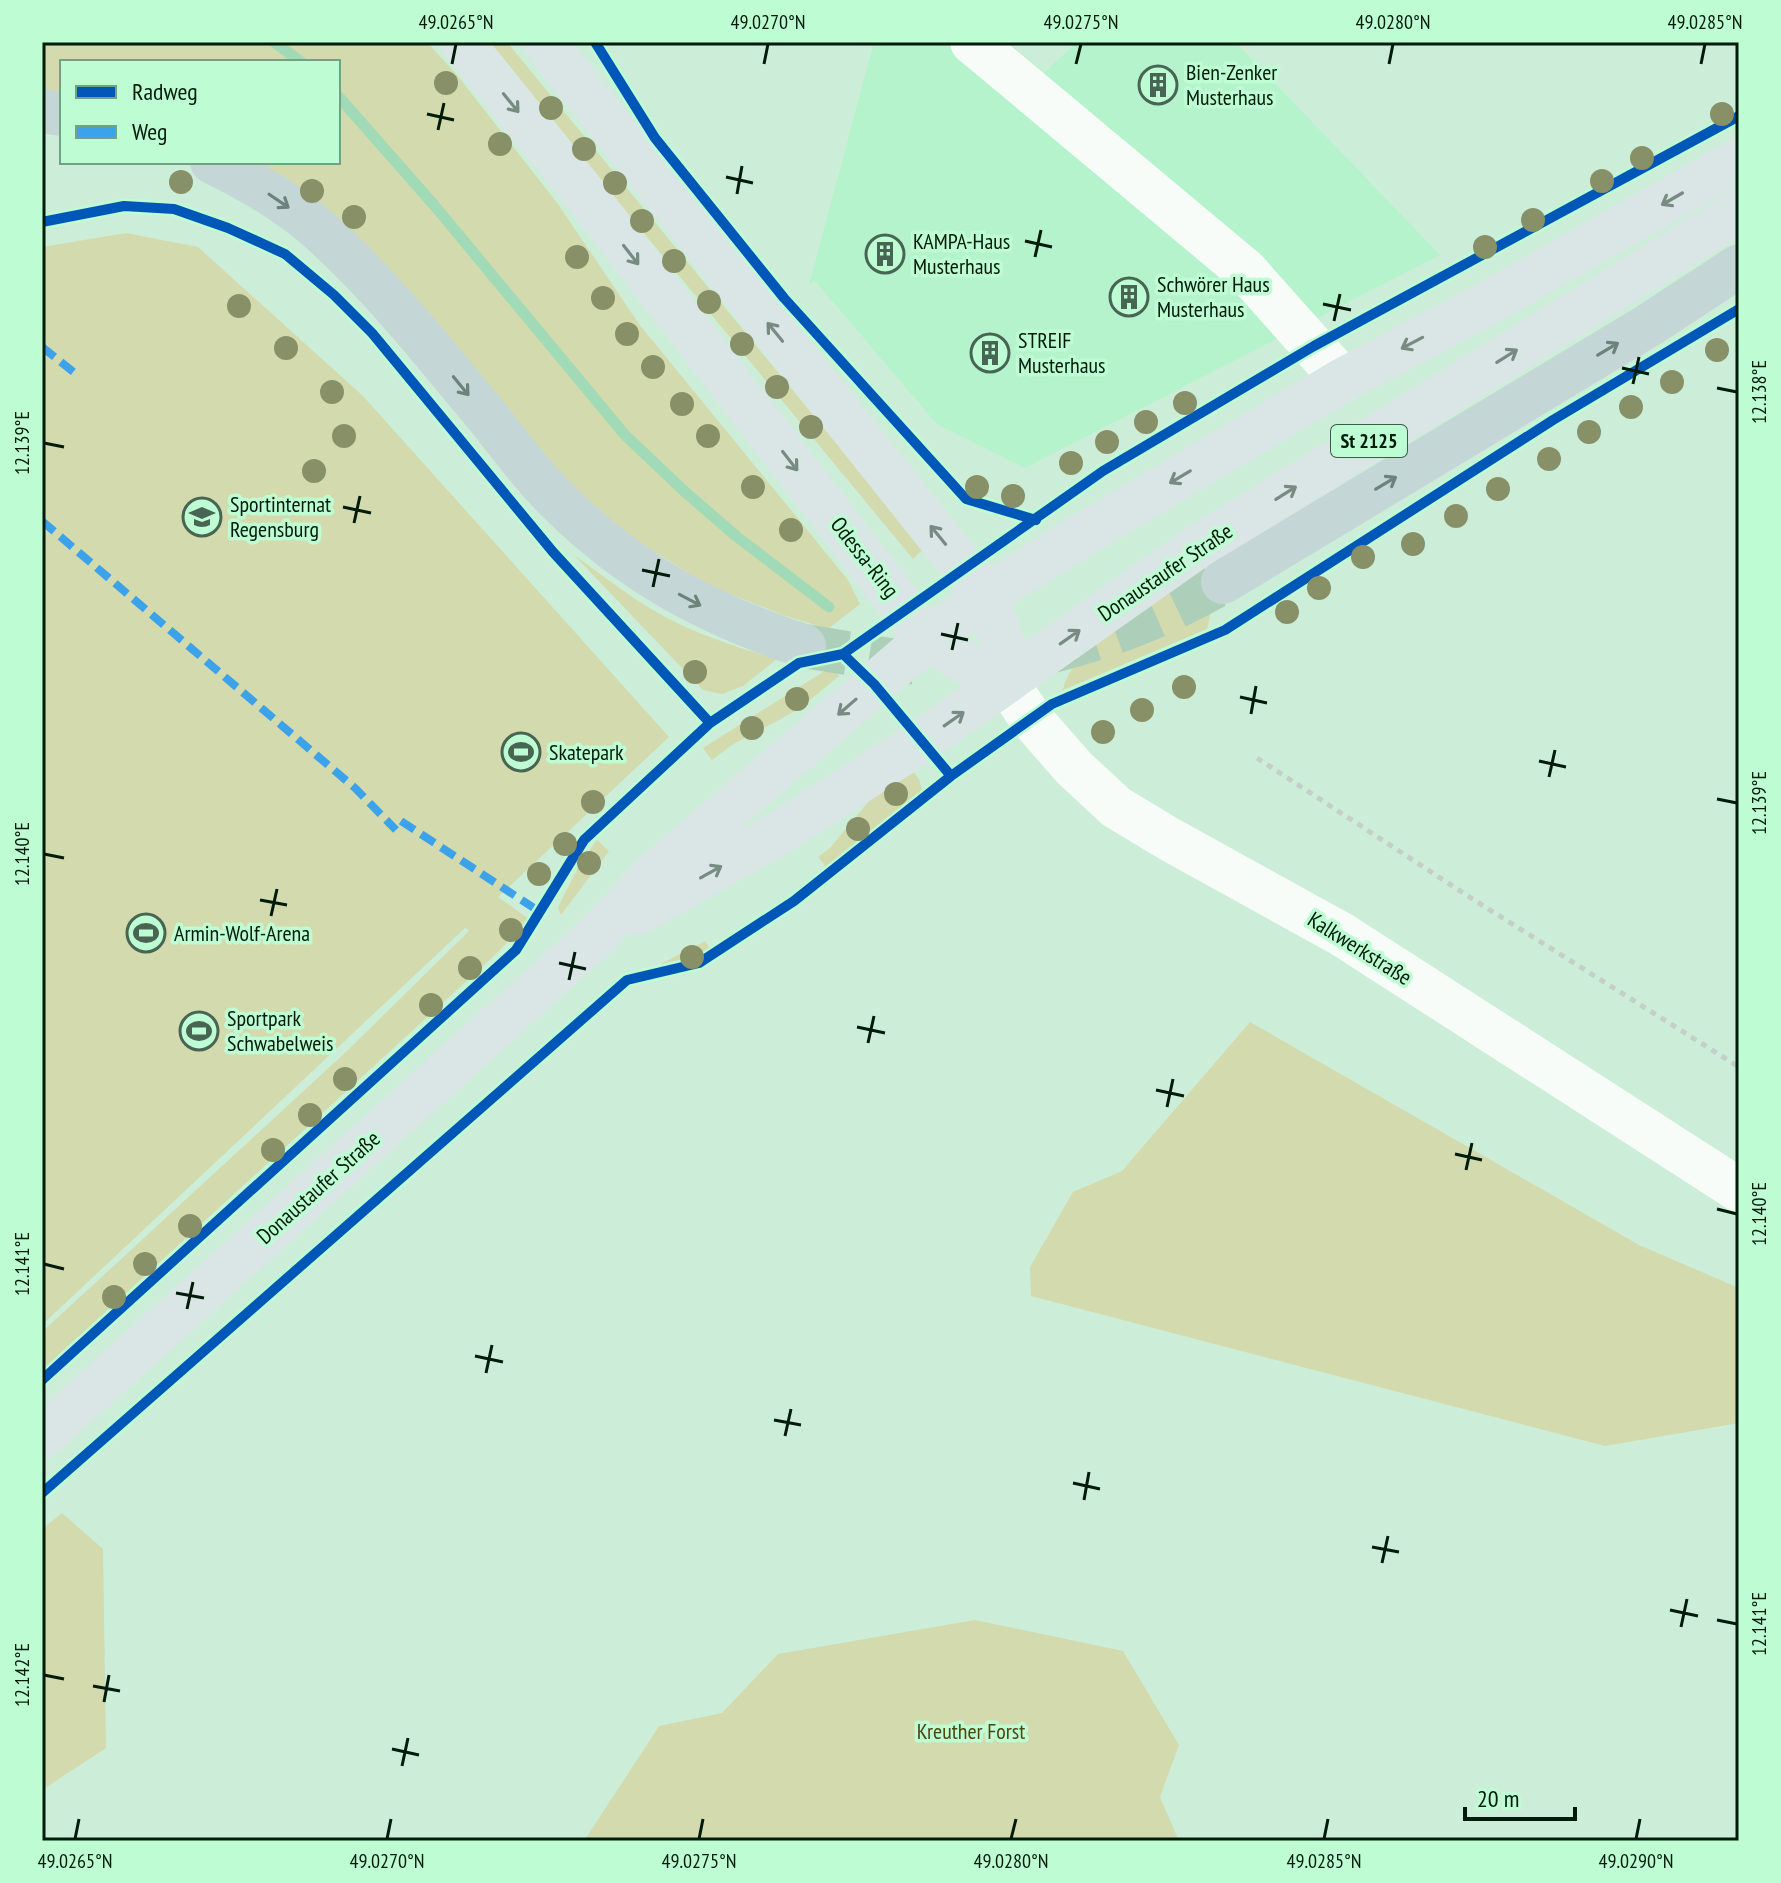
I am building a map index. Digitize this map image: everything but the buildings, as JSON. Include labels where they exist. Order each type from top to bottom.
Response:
[{"type":"highway","points":[[215,164],[278,200],[319,230],[427,344],[558,501],[594,534],[632,564],[714,613],[804,646]]},
{"type":"highway","points":[[1223,582],[1649,325],[1739,266]]},
{"type":"main road","name":"Odessa-Ring","points":[[462,42],[584,193],[927,639],[983,673],[1006,682]]},
{"type":"main road","points":[[544,42],[986,596],[1003,643],[1006,682]]},
{"type":"main road","name":"Donaustaufer Straße","points":[[42,1437],[594,938],[652,876],[927,639],[986,596],[1071,542],[1343,380],[1508,292],[1739,160]]},
{"type":"main road","name":"Donaustaufer Straße","points":[[594,938],[776,835],[922,741],[1191,551],[1739,212]]},
{"type":"street","points":[[972,42],[1246,271],[1343,380]]},
{"type":"street","name":"Kalkwerkstraße","points":[[1006,682],[1032,720],[1074,768],[1116,807],[1341,934],[1739,1190]]},
{"type":"path","points":[[1257,758],[1739,1067]]},
{"type":"shaded area","points":[[874,42],[1008,42],[1044,73],[1077,42],[1235,42],[1440,255],[1025,468],[937,424],[814,280],[809,285]]},
{"type":"green space","points":[[42,42],[427,42],[457,75],[558,204],[639,324],[848,580],[860,604],[828,629],[708,585],[628,535],[561,476],[253,164],[340,164],[340,60],[60,60],[60,98],[42,97]]},
{"type":"green space","points":[[486,42],[507,42],[923,549],[913,559]]},
{"type":"green space","name":"Sportpark Schwabelweis","points":[[126,233],[198,247],[363,396],[669,737],[498,897],[529,919],[497,953],[42,1370],[42,1332],[348,1050],[469,931],[465,928],[42,1325],[42,247]]},
{"type":"green space","points":[[574,555],[667,618],[721,641],[777,659],[743,686],[722,694],[703,690]]},
{"type":"green space","points":[[1223,562],[1207,629],[1063,690],[1071,670],[1086,651],[1107,633],[1156,600]]},
{"type":"green space","points":[[831,670],[839,676],[799,709],[732,745],[712,760],[703,748],[823,672]]},
{"type":"green space","points":[[911,769],[919,779],[922,790],[917,796],[826,867],[818,857],[830,848],[869,801]]},
{"type":"green space","points":[[597,840],[609,851],[561,915],[558,908],[561,901],[581,862]]},
{"type":"green space","points":[[705,941],[712,951],[697,961],[640,975]]},
{"type":"green space","points":[[1250,1022],[1639,1245],[1739,1288],[1739,1423],[1605,1446],[1031,1296],[1030,1267],[1073,1192],[1122,1171]]},
{"type":"green space","points":[[62,1513],[103,1549],[106,1748],[42,1790],[42,1529]]},
{"type":"green space","name":"Kreuther Forst","points":[[975,1620],[1123,1651],[1179,1745],[1160,1797],[1179,1841],[584,1841],[659,1726],[722,1713],[778,1654]]},
{"type":"waterway","points":[[274,42],[298,60]]},
{"type":"waterway","points":[[340,98],[434,205],[625,435],[736,536],[829,607]]},
{"type":"tunnel","points":[[1052,651],[1140,622],[1223,582]]},
{"type":"tunnel","points":[[804,646],[901,662],[932,663]]},
{"type":"marked path","points":[[42,347],[76,374]]},
{"type":"marked path","points":[[42,521],[355,788],[396,830]]},
{"type":"marked path","points":[[401,821],[540,912]]},
{"type":"cycle path","points":[[595,42],[655,138],[784,298],[966,499],[1036,520]]},
{"type":"cycle path","points":[[42,1380],[516,950],[584,840],[710,723],[799,663],[843,654],[1103,471],[1314,346],[1739,116]]},
{"type":"cycle path","points":[[42,222],[124,206],[174,209],[228,228],[285,254],[334,295],[372,333],[553,552],[710,723]]},
{"type":"cycle path","points":[[42,1493],[627,980],[699,963],[794,901],[951,776],[1052,704],[1225,630],[1553,420],[1739,309]]},
{"type":"cycle path","points":[[843,654],[874,684],[951,776]]},
{"type":"place","name":"Bien-Zenker Musterhaus","points":[[1158,85]]},
{"type":"place","name":"KAMPA-Haus Musterhaus","points":[[885,254]]},
{"type":"place","name":"Schwörer Haus Musterhaus","points":[[1129,297]]},
{"type":"place","name":"STREIF Musterhaus","points":[[990,353]]},
{"type":"place","name":"Sportinternat Regensburg","points":[[202,517]]},
{"type":"place","name":"Skatepark","points":[[521,752]]},
{"type":"place","name":"Armin-Wolf-Arena","points":[[146,933]]},
{"type":"place","name":"Sportpark Schwabelweis","points":[[199,1031]]}]
